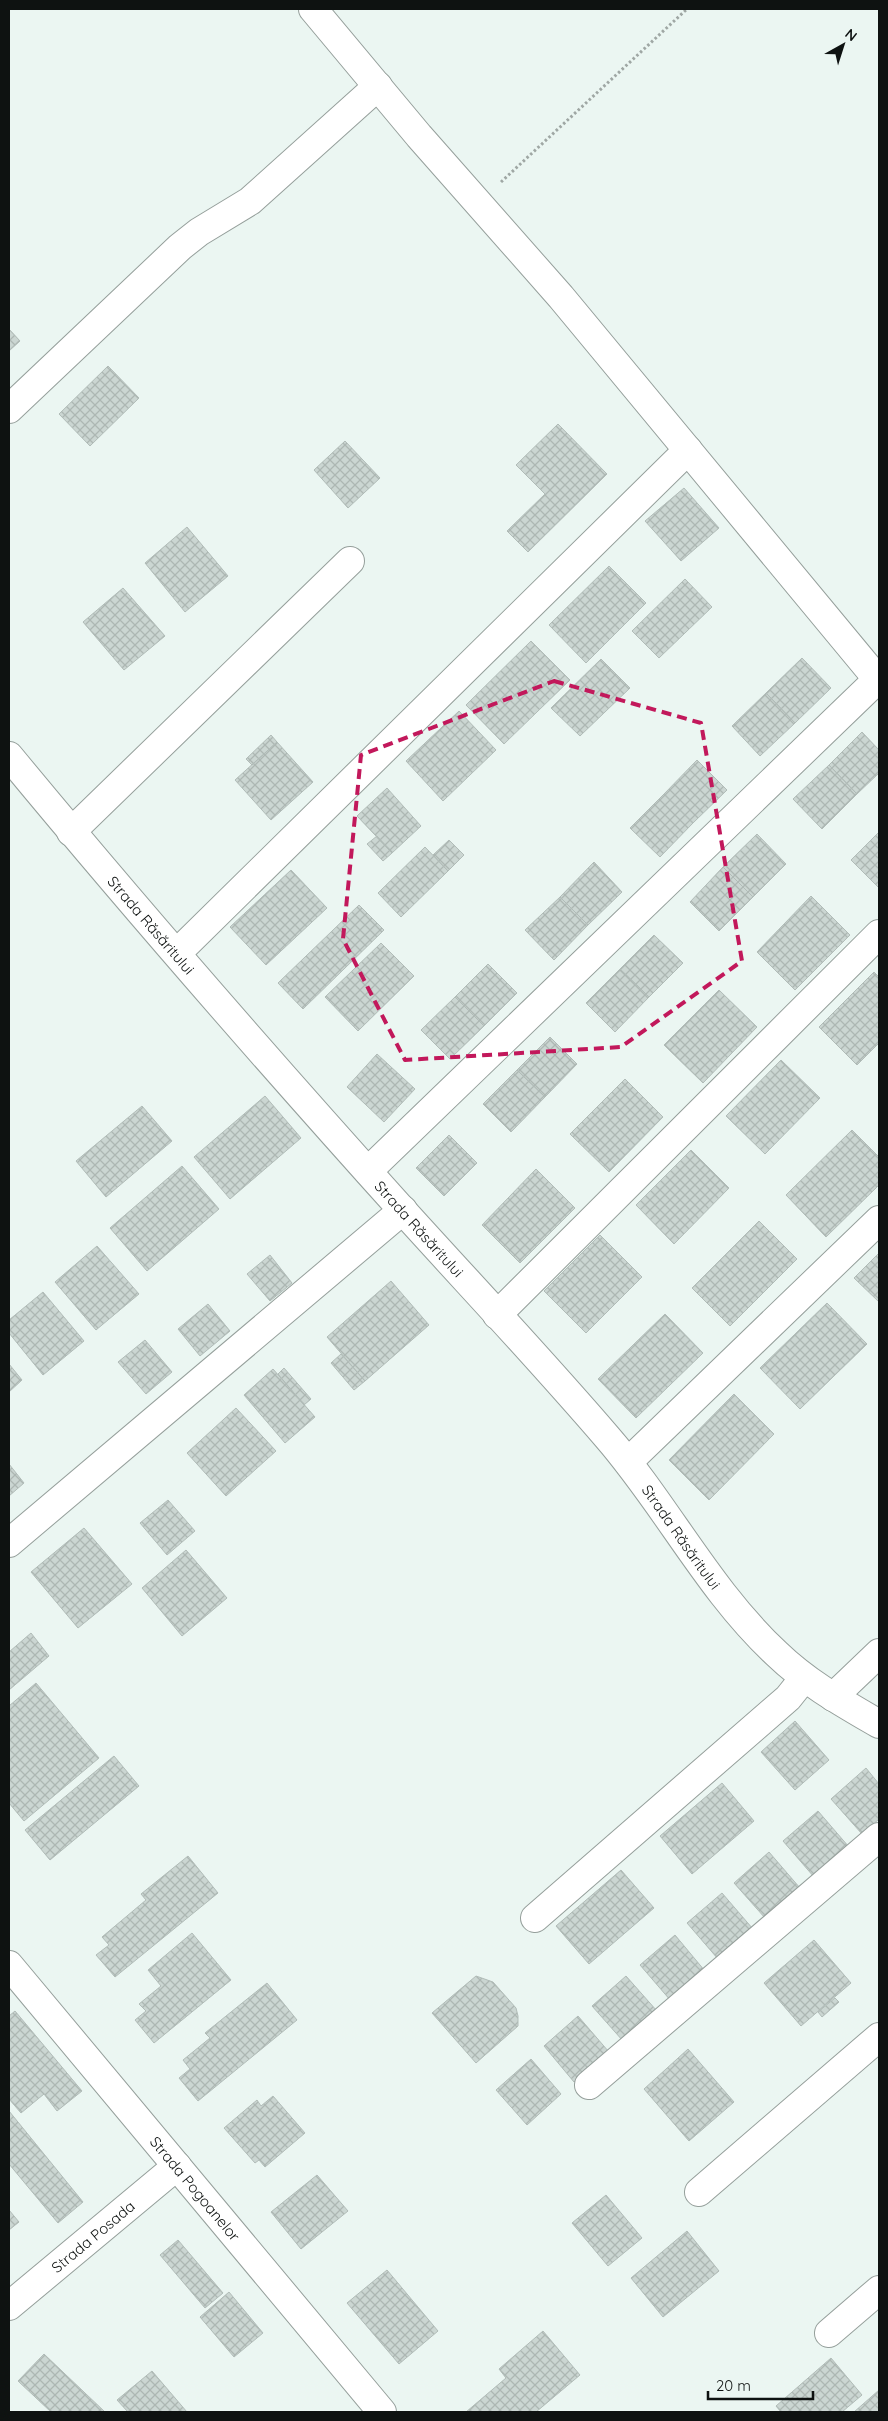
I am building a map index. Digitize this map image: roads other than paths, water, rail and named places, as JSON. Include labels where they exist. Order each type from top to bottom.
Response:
[{"type":"street","points":[[313,9],[478,203],[561,297],[878,680],[368,1171]]},
{"type":"street","points":[[9,410],[180,247],[200,232],[250,201],[378,86]]},
{"type":"street","points":[[177,953],[688,450]]},
{"type":"street","points":[[72,832],[350,561]]},
{"type":"street","name":"Strada Răsăritului","points":[[9,756],[72,832],[368,1171],[628,1462],[729,1601],[776,1653],[804,1678],[879,1724]]},
{"type":"street","points":[[497,1315],[879,934]]},
{"type":"street","points":[[9,1543],[403,1210]]},
{"type":"street","points":[[628,1462],[879,1220]]},
{"type":"street","points":[[833,1697],[879,1654]]},
{"type":"street","points":[[534,1918],[788,1698],[804,1678]]},
{"type":"street","points":[[589,2085],[879,1837]]},
{"type":"street","name":"Strada Pogoanelor","points":[[9,1965],[382,2412]]},
{"type":"street","points":[[699,2192],[879,2037]]},
{"type":"street","name":"Strada Posada","points":[[9,2306],[177,2166]]},
{"type":"street","points":[[830,2333],[879,2290]]}]
